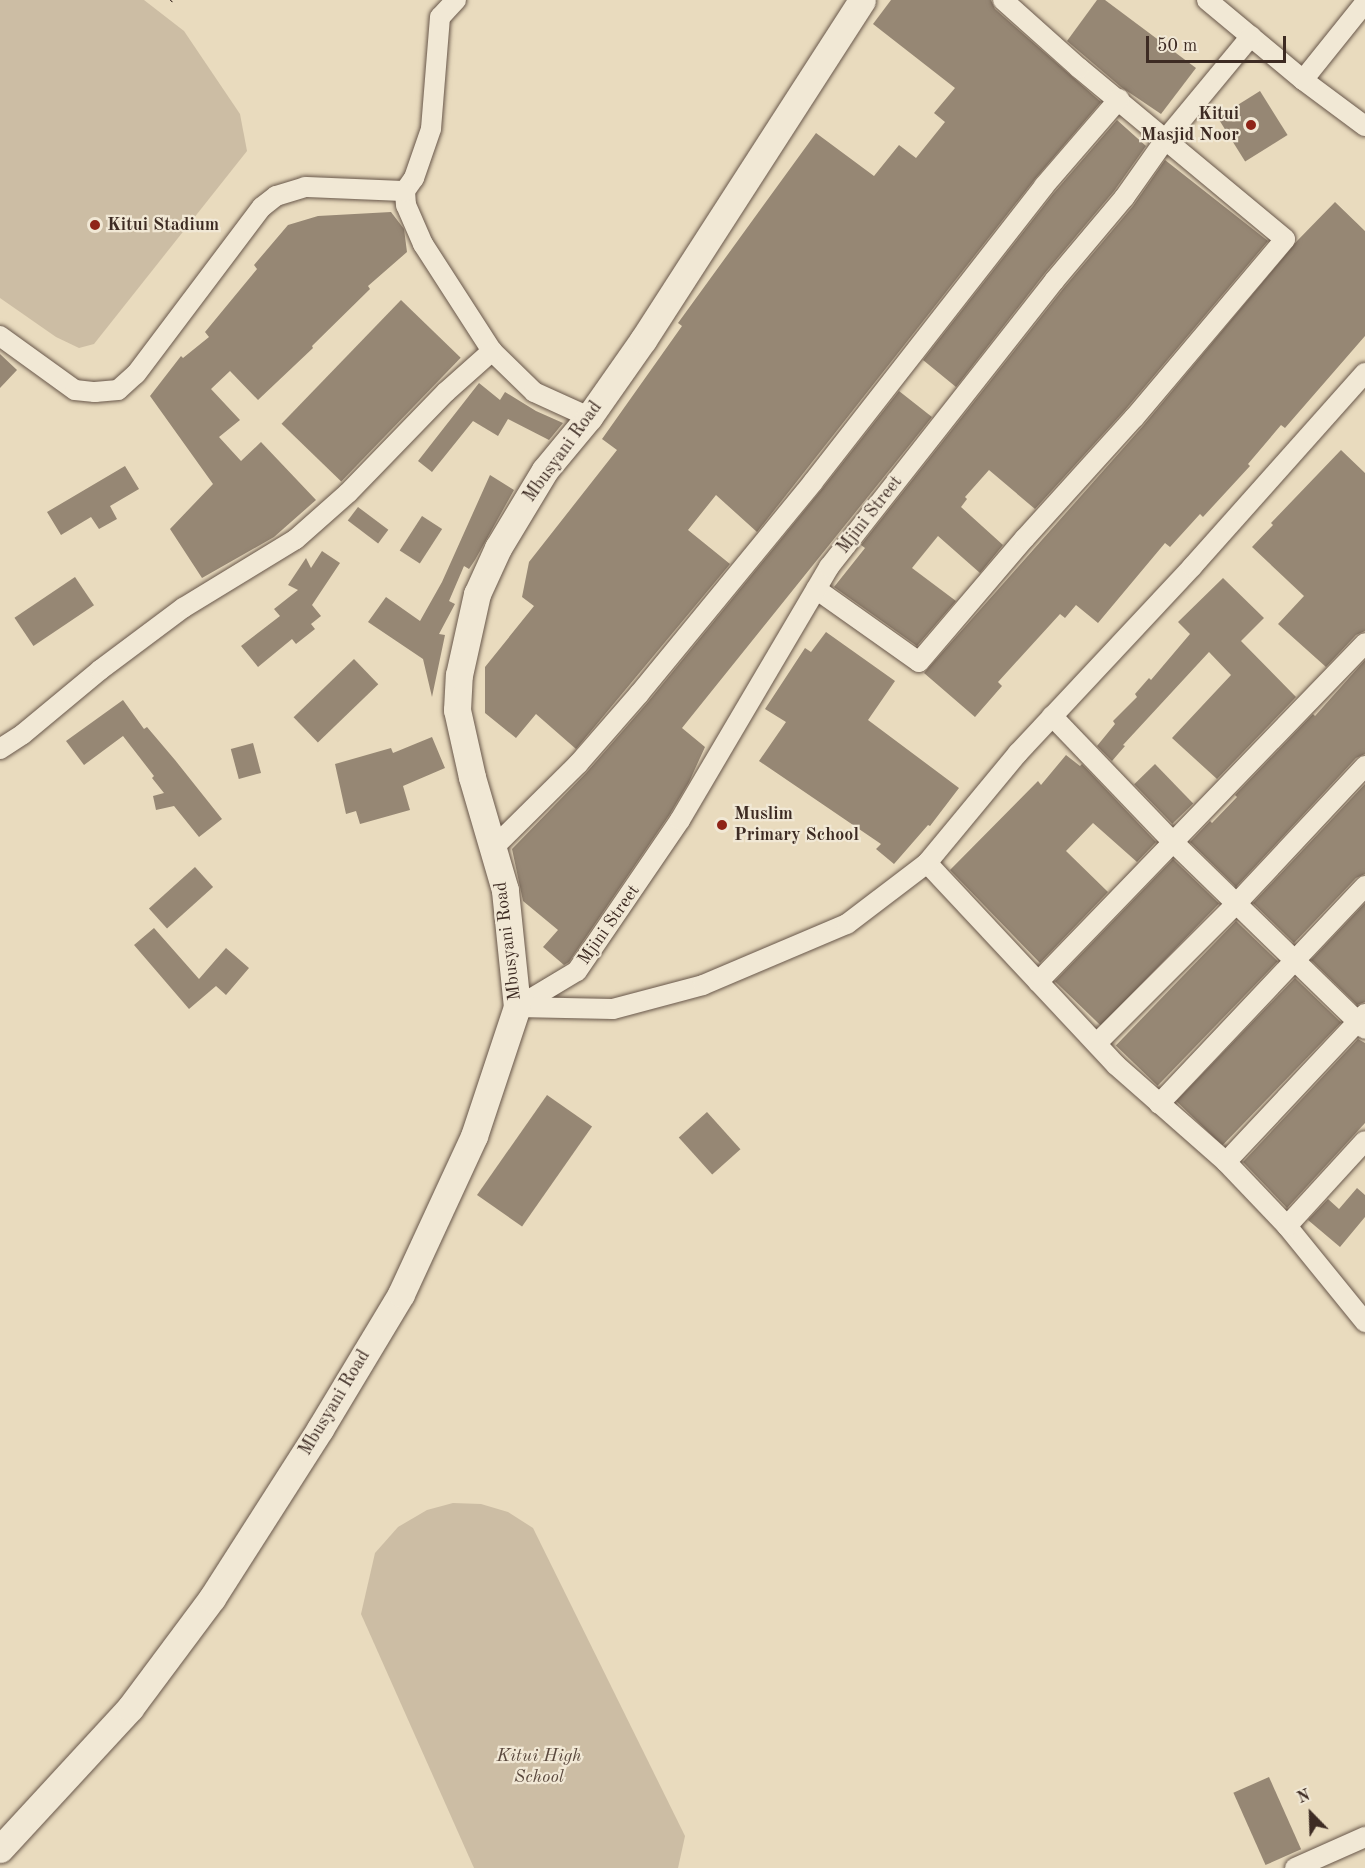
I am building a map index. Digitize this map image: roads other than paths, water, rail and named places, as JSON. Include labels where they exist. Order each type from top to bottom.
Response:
[{"type":"street","points":[[456,0],[440,17],[431,129],[414,178],[405,191],[406,205],[423,244],[492,351],[534,392],[589,417]]},
{"type":"street","name":"Mbusyani Road","points":[[0,1849],[136,1699],[212,1598],[320,1429],[401,1294],[474,1136],[517,1006],[505,890],[472,777],[457,710],[459,675],[477,594],[498,548],[545,470],[589,417],[643,340],[862,0]]},
{"type":"street","points":[[816,589],[919,662],[1025,538],[1134,418],[1285,239],[1079,68],[1003,0]]},
{"type":"street","points":[[1207,0],[1303,80],[1365,126]]},
{"type":"street","points":[[1303,80],[1365,3]]},
{"type":"street","name":"Mjini Street","points":[[517,1006],[577,971],[680,820],[829,567],[1054,281],[1125,198],[1165,140],[1251,36]]},
{"type":"street","points":[[493,848],[578,765],[639,694],[800,499],[1044,186],[1119,99]]},
{"type":"street","points":[[0,336],[75,390],[95,392],[118,390],[136,374],[262,207],[276,196],[305,187],[405,191]]},
{"type":"street","points":[[0,749],[23,734],[100,670],[183,608],[296,539],[348,493],[446,392],[492,351]]},
{"type":"street","points":[[517,1006],[613,1009],[703,986],[847,924],[927,863],[1052,716],[1192,567],[1365,373]]},
{"type":"street","points":[[1038,982],[1365,643]]},
{"type":"street","points":[[1052,716],[1173,842],[1362,1022],[1226,1162]]},
{"type":"street","points":[[1096,1044],[1236,904],[1365,766]]},
{"type":"street","points":[[927,863],[1096,1044],[1159,1104],[1226,1162],[1287,1226],[1365,1322]]},
{"type":"street","points":[[1159,1104],[1365,886]]},
{"type":"street","points":[[1287,1226],[1365,1141]]},
{"type":"street","points":[[1296,1868],[1365,1837]]},
{"type":"place","name":"Kitui Masjid Noor","points":[[1251,125]]},
{"type":"place","name":"Kitui Stadium","points":[[95,225]]},
{"type":"place","name":"Muslim Primary School","points":[[722,825]]},
{"type":"park label","name":"Kitui High School","points":[[539,1767]]}]
